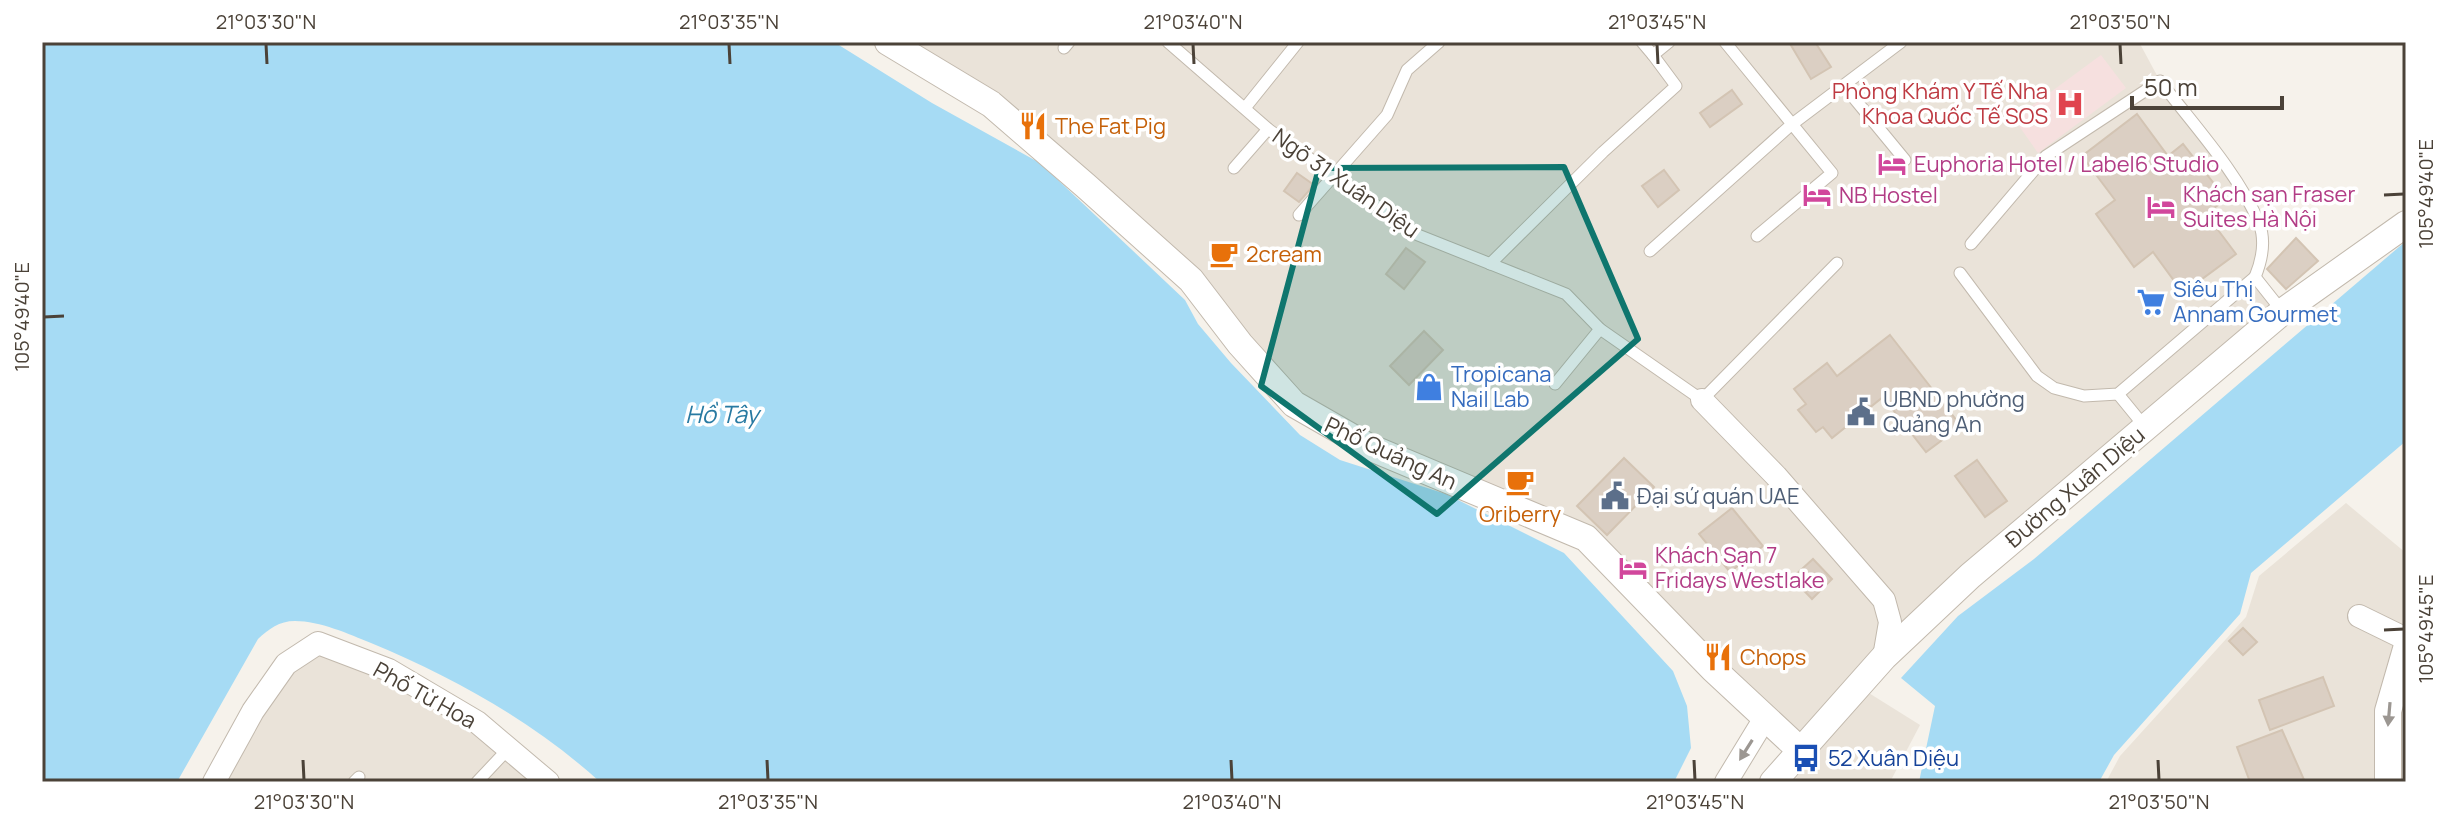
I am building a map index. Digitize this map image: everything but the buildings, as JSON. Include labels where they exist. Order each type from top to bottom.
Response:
[{"type":"street","name":"Phố Quảng An","points":[[888,42],[991,104],[1142,235],[1191,280],[1240,344],[1294,404],[1369,447],[1586,538],[1799,749]]},
{"type":"street","name":"Đường Xuân Diệu","points":[[1773,782],[1799,749],[1884,657],[1970,576],[2282,312],[2406,224]]},
{"type":"street","points":[[1702,400],[1776,476],[1884,600],[1890,622],[1884,657]]},
{"type":"street","points":[[2359,616],[2406,639]]},
{"type":"street","name":"Phố Từ Hoa","points":[[214,782],[253,711],[286,664],[318,643],[389,670],[477,722],[548,782]]},
{"type":"street","points":[[2388,782],[2388,711],[2406,649]]},
{"type":"street","points":[[1726,782],[1765,718]]},
{"type":"lane","name":"Ngõ 31 Xuân Diệu","points":[[1168,42],[1268,129],[1418,235],[1566,294],[1600,329],[1702,400]]},
{"type":"lane","points":[[1245,108],[1298,42]]},
{"type":"lane","points":[[1299,215],[1387,115],[1407,70],[1439,42]]},
{"type":"lane","points":[[1490,264],[1603,152],[1676,86],[1642,42]]},
{"type":"lane","points":[[1653,55],[1669,42]]},
{"type":"lane","points":[[1725,42],[1832,173],[1757,236]]},
{"type":"lane","points":[[1650,251],[1791,125],[1901,42]]},
{"type":"lane","points":[[1960,273],[2037,376],[2054,388],[2084,396],[2118,394],[2255,277],[2263,252],[2260,225],[2243,194],[2160,81],[2046,156],[1971,244]]},
{"type":"lane","points":[[1844,86],[1905,160]]},
{"type":"lane","points":[[1234,168],[1268,129]]},
{"type":"lane","points":[[1702,400],[1837,263]]},
{"type":"lane","points":[[2255,277],[2282,312]]},
{"type":"lane","points":[[1555,384],[1600,329]]},
{"type":"lane","points":[[2118,394],[2145,427]]},
{"type":"lane","points":[[477,782],[509,748]]},
{"type":"highlighted area","points":[[1564,167],[1638,339],[1437,514],[1261,386],[1319,168]]},
{"type":"shaded area","points":[[887,42],[2139,42],[2160,81],[2260,225],[2263,252],[2250,282],[2282,312],[2145,427],[1799,749],[1586,538],[1294,404],[1191,280],[991,104]]},
{"type":"shaded area","name":"Phòng Khám Y Tế Nha Khoa Quốc Tế SOS","points":[[2101,55],[2126,88],[2038,153],[2014,119]]},
{"type":"shaded area","points":[[2346,503],[2406,553],[2406,649],[2388,782],[2106,782],[2120,756],[2246,617],[2259,576]]},
{"type":"shaded area","points":[[318,643],[389,670],[548,782],[214,782],[253,711]]},
{"type":"shaded area","points":[[1864,690],[1920,725],[1890,782],[1793,782]]},
{"type":"water","name":"Hồ Tây","points":[[42,42],[834,42],[932,103],[1040,163],[1185,300],[1198,324],[1231,363],[1300,435],[1340,460],[1446,494],[1564,553],[1673,671],[1687,706],[1691,748],[1674,782],[600,782],[548,740],[462,686],[353,636],[324,626],[295,621],[275,626],[258,639],[177,782],[42,782]]},
{"type":"water","points":[[2406,241],[2406,441],[2251,573],[2240,614],[2114,755],[2099,782],[1919,782],[1935,706],[1901,678],[1958,616],[2034,559]]},
{"type":"place","name":"Phòng Khám Y Tế Nha Khoa Quốc Tế SOS","points":[[2070,104]]},
{"type":"place","name":"The Fat Pig","points":[[1033,126]]},
{"type":"place","name":"Euphoria Hotel / Label6 Studio","points":[[1892,164]]},
{"type":"place","name":"NB Hostel","points":[[1817,195]]},
{"type":"place","name":"Khách sạn Fraser Suites Hà Nội","points":[[2161,207]]},
{"type":"place","name":"2cream","points":[[1224,254]]},
{"type":"place","name":"Siêu Thị Annam Gourmet","points":[[2151,302]]},
{"type":"place","name":"Tropicana Nail Lab","points":[[1429,387]]},
{"type":"place","name":"UBND phường Quảng An","points":[[1861,412]]},
{"type":"place","name":"Oriberry","points":[[1520,482]]},
{"type":"place","name":"Đại sứ quán UAE","points":[[1615,496]]},
{"type":"place","name":"Khách Sạn 7 Fridays Westlake","points":[[1633,568]]},
{"type":"place","name":"Chops","points":[[1718,657]]},
{"type":"place","name":"52 Xuân Diệu","points":[[1806,758]]}]
